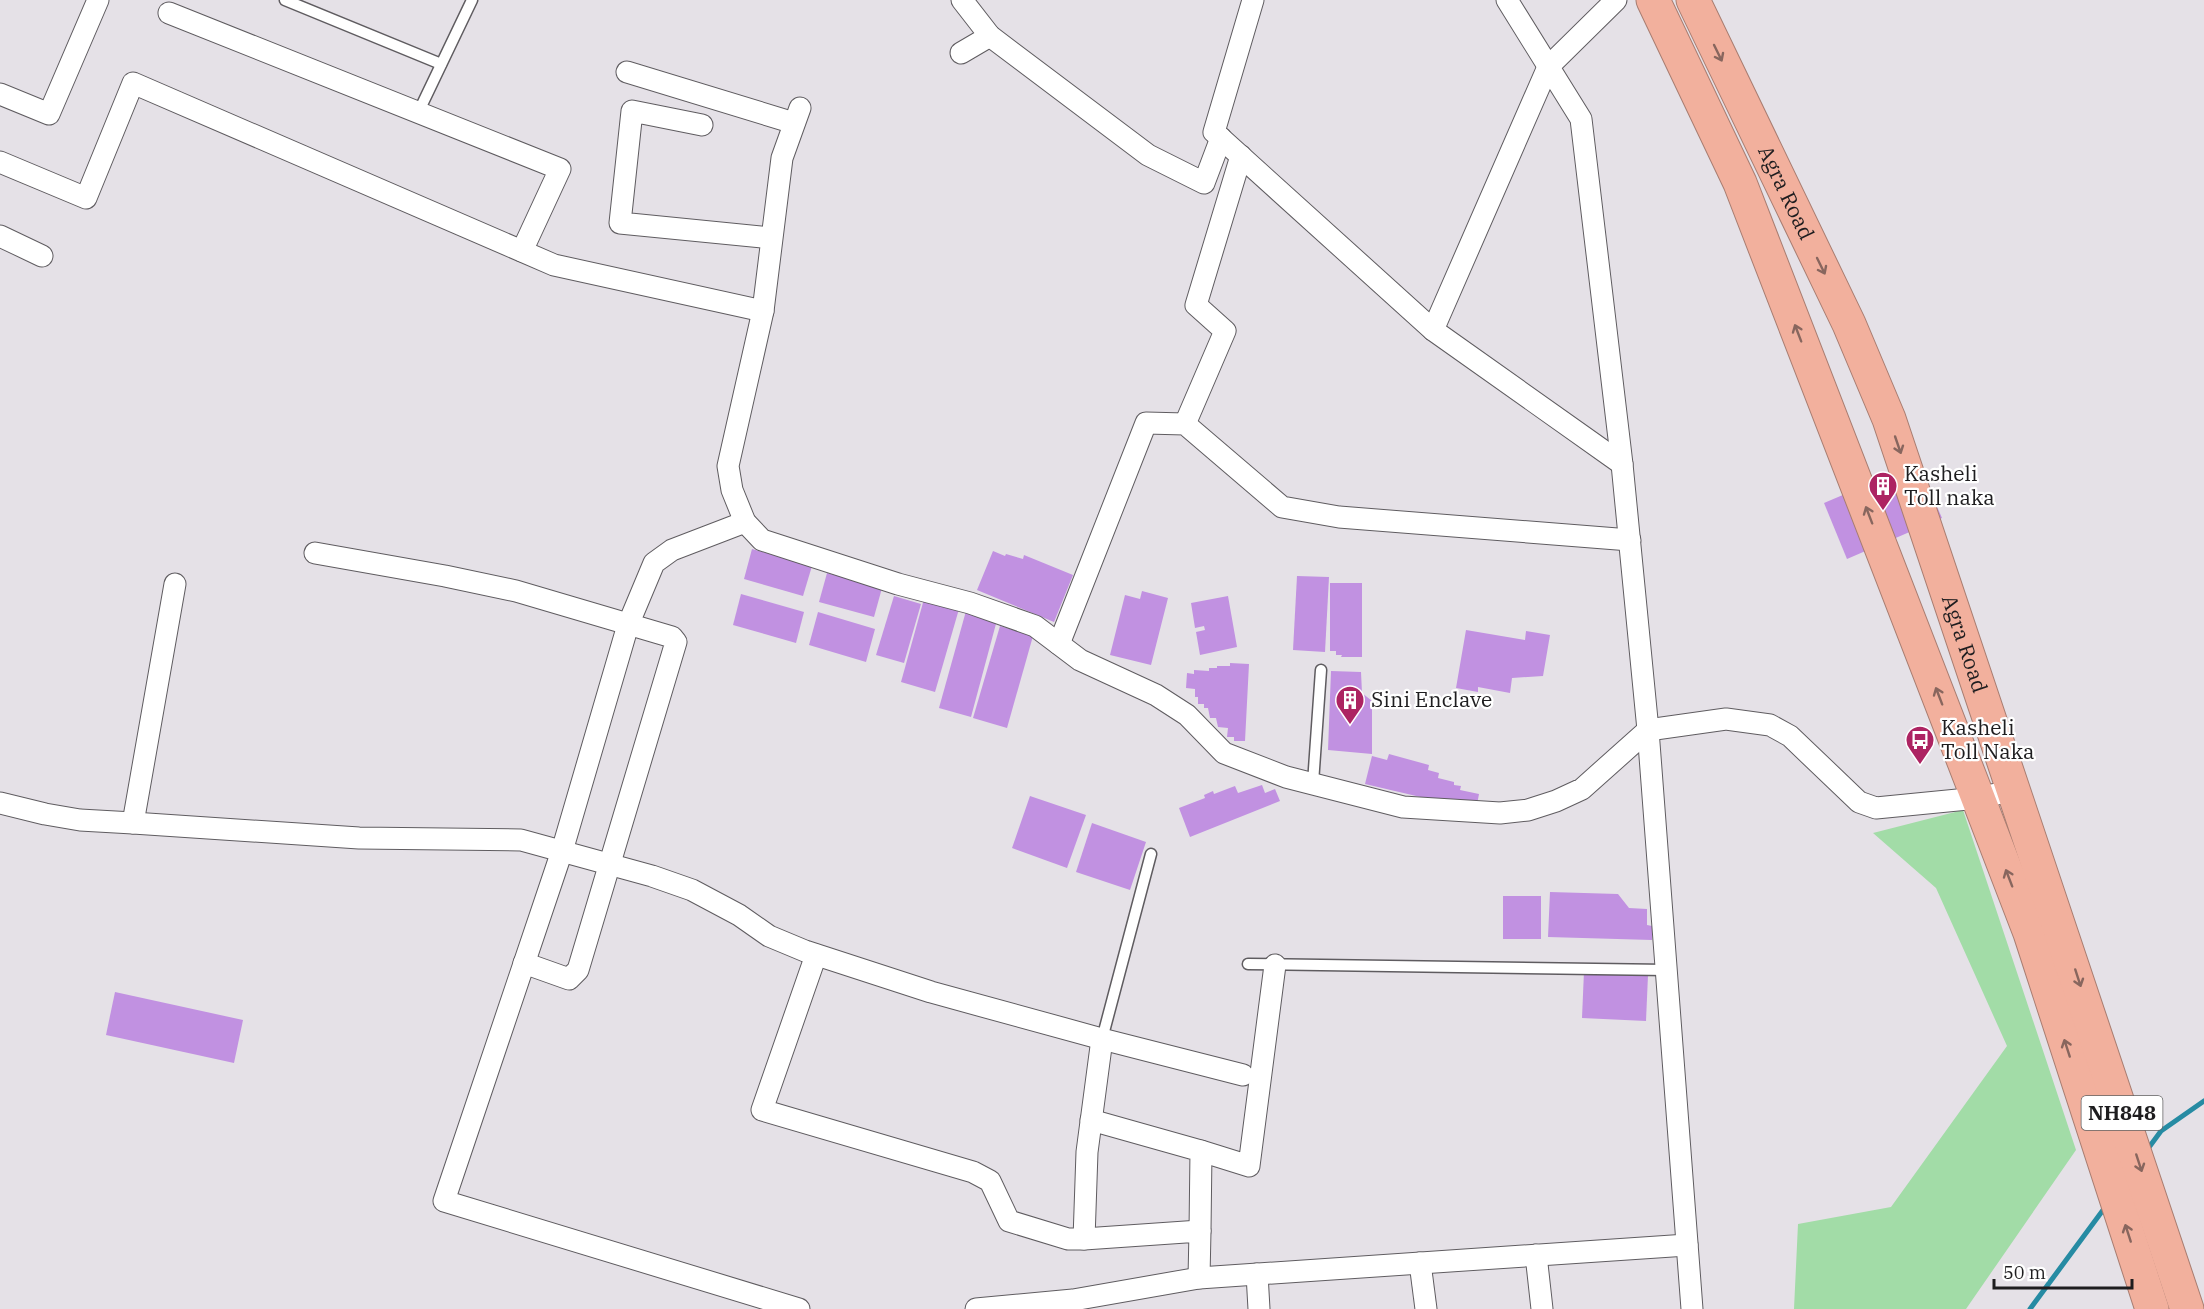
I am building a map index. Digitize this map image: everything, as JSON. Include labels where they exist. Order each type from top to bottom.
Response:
[{"type":"highway","name":"NH848","points":[[1653,0],[1740,183],[1978,798],[2045,928]]},
{"type":"highway","name":"Agra Road","points":[[1693,0],[1849,324],[1889,419],[2015,790],[2045,928],[2152,1309]]},
{"type":"highway","name":"Agra Road","points":[[2045,928],[2186,1306]]},
{"type":"street","points":[[0,94],[49,114],[98,0]]},
{"type":"street","points":[[962,0],[990,36],[1148,155],[1204,183],[1221,138]]},
{"type":"street","points":[[1253,0],[1214,132],[1433,330],[1622,464]]},
{"type":"street","points":[[1507,0],[1581,119],[1622,464],[1648,730],[1692,1309]]},
{"type":"street","points":[[1433,330],[1548,67],[1616,0]]},
{"type":"street","points":[[169,13],[560,169],[522,251]]},
{"type":"street","points":[[961,53],[990,36]]},
{"type":"street","points":[[627,72],[797,115],[782,158],[763,311],[728,465],[732,490],[745,522],[762,540],[877,578],[970,603],[1035,626],[1080,660],[1164,700],[1187,715],[1224,753],[1286,777],[1403,807],[1500,813],[1528,810],[1582,789],[1648,730],[1726,719],[1770,725],[1790,736],[1859,802],[1876,808],[1978,798],[2015,790]]},
{"type":"street","points":[[0,162],[86,198],[133,83],[554,265],[763,311]]},
{"type":"street","points":[[702,125],[632,111],[620,223],[771,238]]},
{"type":"street","points":[[1185,424],[1225,331],[1196,305],[1241,156]]},
{"type":"street","points":[[0,236],[42,256]]},
{"type":"street","points":[[1059,644],[1146,423],[1185,424],[1282,507],[1339,517],[1630,540]]},
{"type":"street","points":[[745,522],[672,550],[654,563],[628,625],[562,851],[444,1201],[799,1309]]},
{"type":"street","points":[[315,553],[516,591],[672,637],[676,642],[578,970],[569,979],[524,963]]},
{"type":"street","points":[[133,824],[175,584]]},
{"type":"street","points":[[0,803],[68,818],[133,824],[359,838],[521,840],[692,890],[739,915],[769,936],[816,955],[931,992],[1243,1075]]},
{"type":"street","points":[[816,955],[762,1110],[973,1172],[990,1181],[1009,1221],[1068,1239],[1200,1231]]},
{"type":"street","points":[[1091,1120],[1248,1166],[1275,964]]},
{"type":"street","points":[[1084,1239],[1086,1152],[1102,1039]]},
{"type":"street","points":[[1199,1278],[1201,1151]]},
{"type":"street","points":[[976,1309],[1073,1304],[1199,1278],[1687,1245]]},
{"type":"street","points":[[1536,1255],[1542,1309]]},
{"type":"street","points":[[1420,1263],[1426,1309]]},
{"type":"street","points":[[1257,1274],[1259,1309]]},
{"type":"lane","points":[[285,0],[441,64]]},
{"type":"lane","points":[[418,113],[472,0]]},
{"type":"lane","points":[[1313,783],[1321,670]]},
{"type":"lane","points":[[1102,1039],[1151,854]]},
{"type":"lane","points":[[1248,964],[1666,970]]},
{"type":"green space","points":[[1963,810],[2076,1150],[1966,1309],[1794,1309],[1798,1224],[1891,1207],[2007,1046],[1936,888],[1873,833]]},
{"type":"building","name":"Kasheli Toll naka","points":[[1918,463],[1942,518],[1847,559],[1824,503]]},
{"type":"building","points":[[752,549],[812,566],[803,596],[744,579]]},
{"type":"building","points":[[993,551],[1023,559],[1024,555],[1073,575],[1054,622],[977,590]]},
{"type":"building","points":[[827,573],[882,588],[874,617],[819,602]]},
{"type":"building","points":[[1297,576],[1329,577],[1325,652],[1293,650]]},
{"type":"building","points":[[1330,583],[1362,583],[1362,657],[1341,657],[1342,655],[1336,655],[1336,651],[1330,651]]},
{"type":"building","points":[[1142,591],[1168,598],[1151,665],[1110,655],[1125,595],[1140,599]]},
{"type":"building","points":[[741,594],[804,612],[796,643],[733,625]]},
{"type":"building","points":[[894,596],[921,604],[904,663],[876,655]]},
{"type":"building","points":[[1228,596],[1237,647],[1200,655],[1196,632],[1205,630],[1204,626],[1195,628],[1191,603]]},
{"type":"building","points":[[924,599],[959,609],[935,692],[901,682]]},
{"type":"building","points":[[966,611],[997,620],[971,717],[939,708]]},
{"type":"building","points":[[818,612],[875,629],[866,662],[809,645]]},
{"type":"building","points":[[1000,626],[1033,636],[1007,728],[973,718]]},
{"type":"building","points":[[1466,630],[1525,640],[1526,631],[1550,635],[1543,676],[1512,678],[1510,693],[1478,687],[1478,692],[1456,688]]},
{"type":"building","points":[[1230,663],[1249,664],[1245,741],[1234,741],[1234,737],[1227,737],[1228,728],[1218,727],[1216,718],[1210,718],[1208,708],[1204,708],[1204,704],[1198,704],[1195,689],[1186,688],[1187,673],[1194,674],[1194,670],[1209,671],[1209,668],[1217,668],[1217,666],[1230,666]]},
{"type":"building","name":"Sini Enclave","points":[[1331,671],[1361,672],[1362,693],[1372,701],[1372,754],[1328,750]]},
{"type":"building","points":[[1389,754],[1429,765],[1428,770],[1439,773],[1438,778],[1454,782],[1454,785],[1461,786],[1460,790],[1479,794],[1476,810],[1365,784],[1372,756],[1387,760]]},
{"type":"building","points":[[1262,785],[1265,793],[1275,789],[1280,801],[1190,837],[1179,808],[1205,798],[1204,795],[1213,791],[1214,794],[1235,786],[1238,793]]},
{"type":"building","points":[[1030,796],[1086,815],[1067,868],[1012,848]]},
{"type":"building","points":[[1092,823],[1146,842],[1130,890],[1076,872]]},
{"type":"building","points":[[1550,892],[1618,894],[1629,908],[1647,909],[1647,925],[1652,926],[1652,940],[1548,937]]},
{"type":"building","points":[[1503,896],[1541,896],[1541,939],[1503,939]]},
{"type":"building","points":[[1584,971],[1648,975],[1646,1021],[1582,1018]]},
{"type":"building","points":[[115,992],[243,1020],[234,1063],[106,1035]]},
{"type":"waterway","points":[[2147,1150],[2161,1131],[2204,1101]]},
{"type":"waterway","points":[[2030,1309],[2106,1206]]},
{"type":"place","name":"Kasheli Toll naka","points":[[1883,512]]},
{"type":"place","name":"Sini Enclave","points":[[1350,726]]},
{"type":"place","name":"Kasheli Toll Naka","points":[[1920,766]]}]
